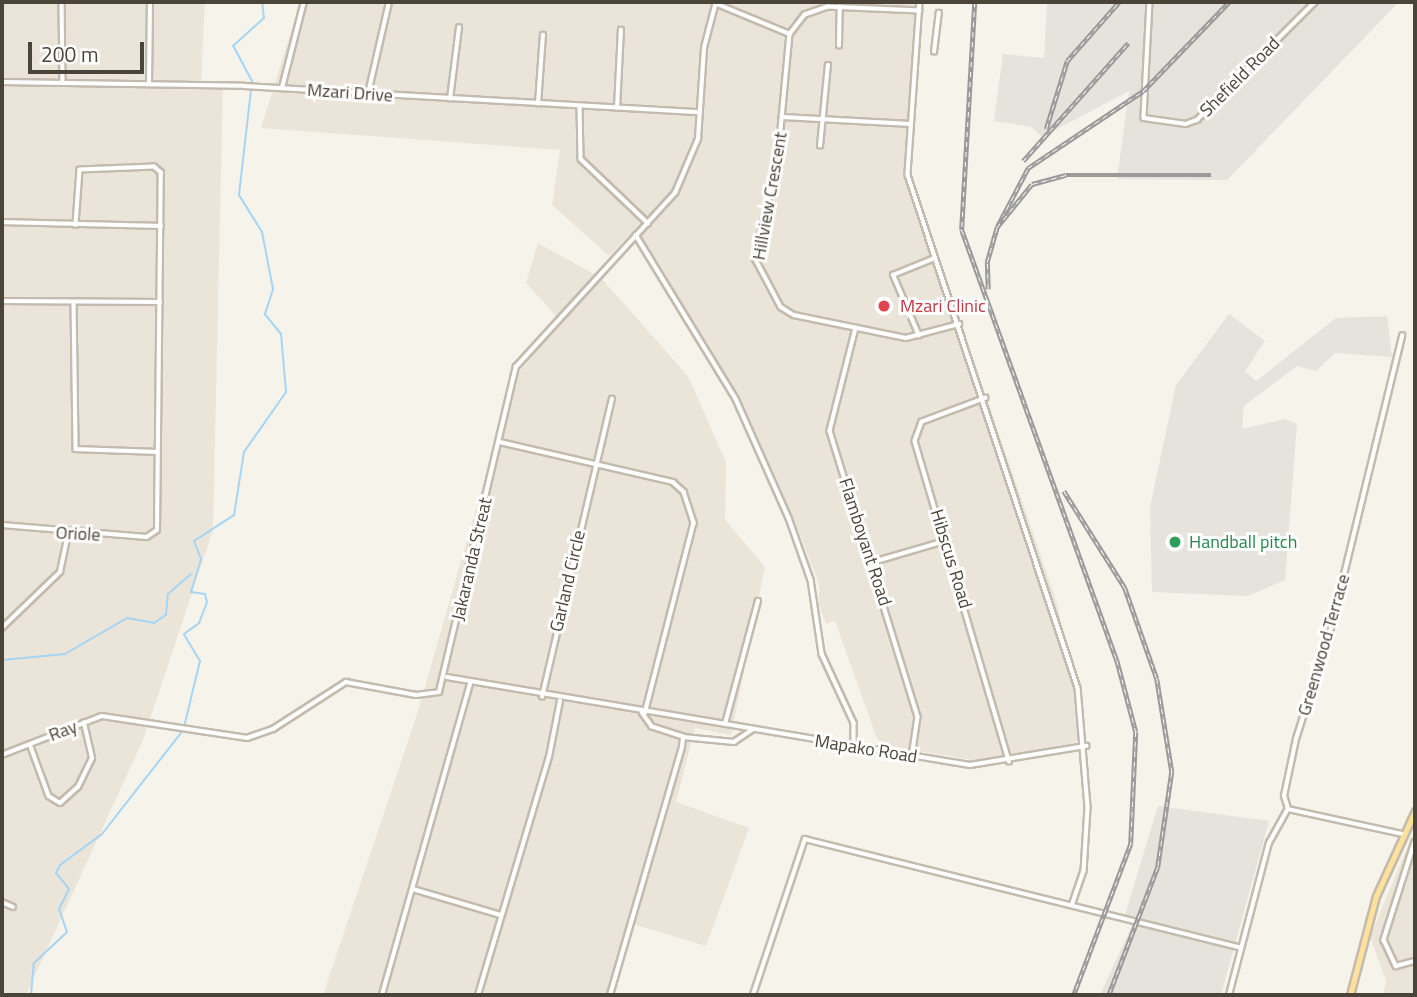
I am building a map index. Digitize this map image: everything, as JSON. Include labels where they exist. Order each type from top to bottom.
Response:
[{"type":"main road","points":[[1350,995],[1376,896],[1415,811]]},
{"type":"street","points":[[62,2],[63,83]]},
{"type":"street","points":[[149,83],[150,2]]},
{"type":"street","points":[[282,88],[304,2]]},
{"type":"street","points":[[368,94],[389,2]]},
{"type":"street","points":[[699,112],[715,2],[790,34],[805,15],[840,7],[920,11]]},
{"type":"street","points":[[920,2],[908,175],[986,398],[1079,688],[1086,746],[1086,855],[1073,903]]},
{"type":"street","name":"Shefield Road","points":[[1150,2],[1144,118],[1186,124],[1198,121],[1315,2]]},
{"type":"street","points":[[839,46],[840,7]]},
{"type":"street","points":[[934,52],[939,13]]},
{"type":"street","points":[[450,99],[459,28]]},
{"type":"street","points":[[617,108],[621,30]]},
{"type":"street","name":"Hillview Crescent","points":[[790,34],[783,117],[755,258],[758,274],[794,315],[856,328],[919,336],[959,324]]},
{"type":"street","points":[[538,104],[543,35]]},
{"type":"street","points":[[820,146],[828,65]]},
{"type":"street","name":"Mzari Drive","points":[[2,82],[244,86],[699,112]]},
{"type":"street","points":[[580,106],[581,159],[648,223]]},
{"type":"street","name":"Jakaranda Streat","points":[[447,677],[500,442],[526,349],[648,223],[694,159],[699,112]]},
{"type":"street","points":[[783,117],[911,124]]},
{"type":"street","points":[[74,302],[76,449],[158,452],[161,173],[154,167],[80,170],[76,225]]},
{"type":"street","points":[[2,222],[161,226]]},
{"type":"street","points":[[636,235],[736,399],[789,518],[811,580],[822,654],[854,723],[854,747]]},
{"type":"street","points":[[919,336],[893,275],[935,258]]},
{"type":"street","points":[[2,301],[160,302]]},
{"type":"street","name":"Flamboyant Road","points":[[856,328],[831,431],[918,717],[912,757]]},
{"type":"street","name":"Greenwood Terrace","points":[[1289,809],[1284,796],[1296,739],[1330,632],[1402,336]]},
{"type":"street","name":"Hibscus Road","points":[[986,398],[922,422],[917,431],[945,541],[1009,761]]},
{"type":"street","name":"Garland Circle","points":[[542,697],[612,399]]},
{"type":"street","points":[[500,442],[673,482],[693,508],[643,713],[652,727],[683,737],[734,742],[752,730]]},
{"type":"street","name":"Oriole","points":[[2,525],[68,533],[155,533],[158,452]]},
{"type":"street","points":[[2,628],[60,572],[68,533]]},
{"type":"street","points":[[873,562],[945,541]]},
{"type":"street","points":[[725,725],[758,601]]},
{"type":"street","name":"Mapako Road","points":[[447,677],[560,701],[970,765],[1009,761],[1086,746]]},
{"type":"street","name":"Ray","points":[[2,755],[84,723],[126,716],[247,738],[273,729],[346,682],[432,696],[447,677]]},
{"type":"street","points":[[382,995],[470,684]]},
{"type":"street","points":[[478,995],[560,701]]},
{"type":"street","points":[[30,744],[49,796],[60,803],[78,787],[92,758],[84,723]]},
{"type":"street","points":[[610,995],[667,814],[683,737]]},
{"type":"street","points":[[1229,995],[1269,843],[1289,809],[1403,834]]},
{"type":"street","points":[[753,995],[805,839],[948,880],[1073,903],[1241,948]]},
{"type":"street","points":[[1415,842],[1414,856],[1384,940],[1396,966],[1415,961]]},
{"type":"street","points":[[413,889],[501,915]]},
{"type":"street","points":[[2,902],[13,907]]},
{"type":"shaded area","points":[[2,2],[205,2],[201,82],[223,83],[213,530],[143,740],[26,995],[2,995]]},
{"type":"shaded area","points":[[300,2],[921,2],[910,174],[1057,603],[1084,740],[989,763],[879,744],[835,621],[826,624],[819,605],[819,584],[742,403],[636,228],[609,256],[552,205],[560,150],[261,128]]},
{"type":"shaded area","points":[[1047,2],[1399,2],[1227,180],[1117,179],[1129,91],[1042,137],[1032,127],[994,121],[1003,54],[1044,58]]},
{"type":"shaded area","points":[[538,243],[601,278],[688,376],[726,462],[725,520],[765,567],[731,735],[695,728],[676,802],[749,828],[706,946],[633,924],[610,995],[323,995],[418,711],[513,380],[561,321],[526,283]]},
{"type":"shaded area","points":[[1229,314],[1265,341],[1245,371],[1256,381],[1336,318],[1387,316],[1392,357],[1335,353],[1316,371],[1297,366],[1244,406],[1242,429],[1285,419],[1297,424],[1285,580],[1248,596],[1152,592],[1150,507],[1176,385]]},
{"type":"shaded area","points":[[1158,806],[1269,821],[1221,995],[1100,995],[1134,921],[1124,918]]},
{"type":"shaded area","points":[[1415,829],[1415,995],[1383,995],[1386,981],[1370,937]]},
{"type":"waterway","points":[[184,727],[200,661],[184,634],[199,623],[207,602],[205,594],[191,592],[201,559],[194,541],[234,515],[244,452],[286,392],[281,334],[265,314],[273,289],[262,232],[239,195],[252,81],[233,46],[264,18],[262,2]]},
{"type":"waterway","points":[[2,660],[65,654],[127,618],[154,623],[166,615],[168,594],[191,574]]},
{"type":"waterway","points":[[31,995],[34,963],[67,932],[59,909],[69,889],[56,873],[60,865],[102,834],[181,733]]},
{"type":"railway","points":[[975,2],[962,230],[1117,660],[1136,732],[1131,844],[1074,995]]},
{"type":"railway","points":[[1046,129],[1067,61],[1119,2]]},
{"type":"railway","points":[[997,227],[1028,168],[1143,91],[1229,2]]},
{"type":"railway","points":[[1023,161],[1128,43]]},
{"type":"railway","points":[[988,289],[987,262],[997,227],[1032,184],[1066,175],[1211,175]]},
{"type":"railway","points":[[1064,491],[1125,588],[1157,679],[1172,772],[1158,867],[1109,995]]},
{"type":"place","name":"Mzari Clinic","points":[[884,306]]},
{"type":"place","name":"Handball pitch","points":[[1175,542]]}]
